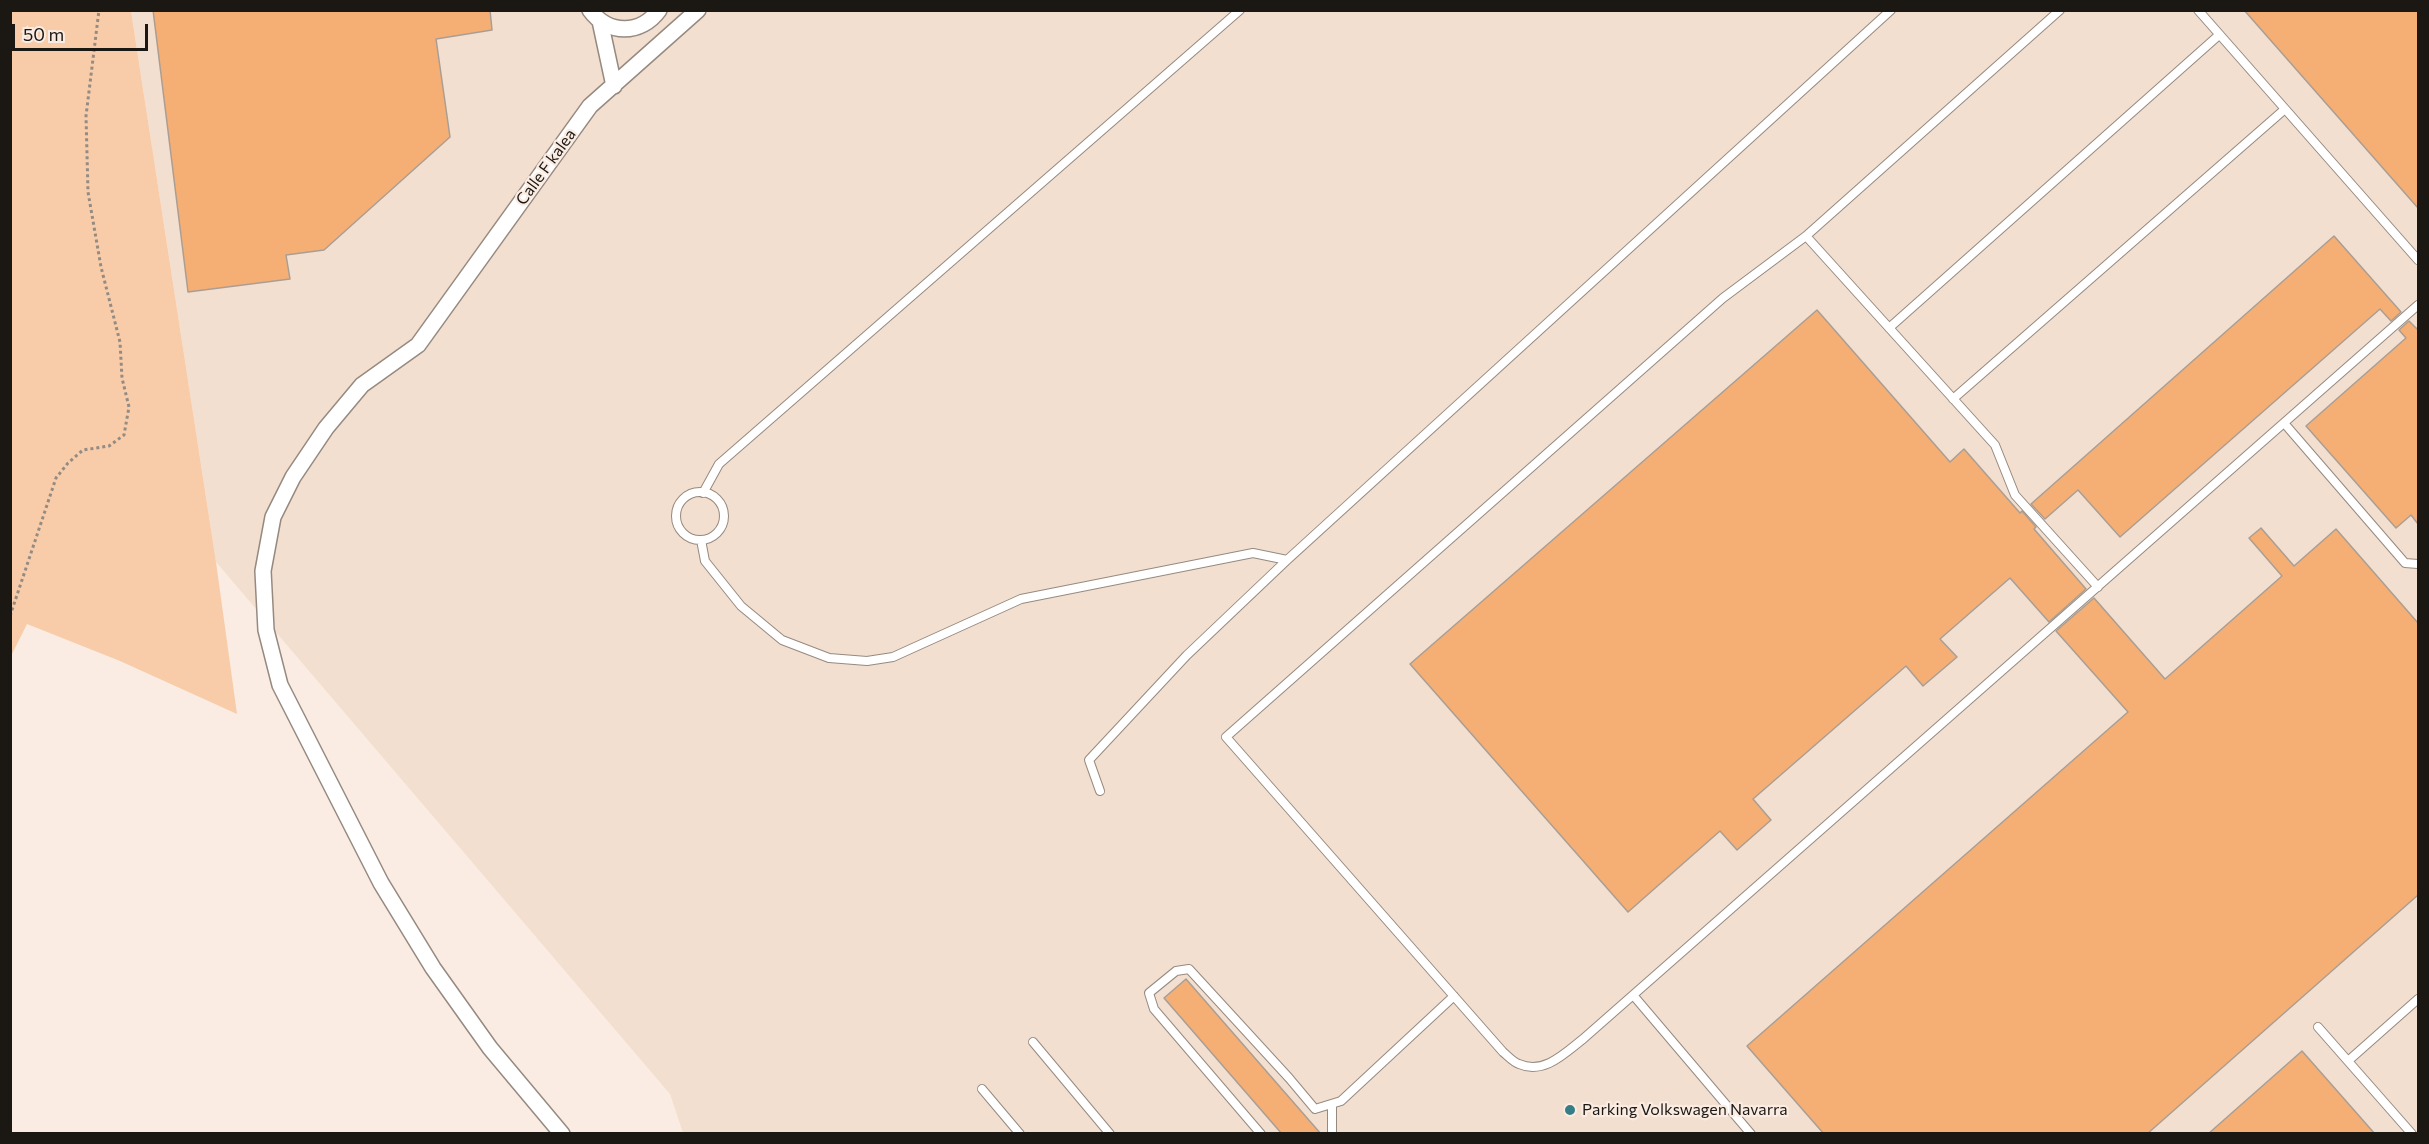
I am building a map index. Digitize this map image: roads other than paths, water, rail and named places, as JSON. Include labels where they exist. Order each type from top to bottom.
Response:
[{"type":"street","points":[[595,16],[617,28],[635,28],[645,24],[659,10]]},
{"type":"street","name":"Calle F kalea","points":[[562,1134],[490,1048],[433,968],[381,883],[280,685],[266,630],[263,571],[273,517],[293,477],[326,428],[362,386],[418,345],[590,106],[698,10]]},
{"type":"street","points":[[595,16],[614,86]]},
{"type":"lane","points":[[703,493],[719,464],[1240,10]]},
{"type":"lane","points":[[1100,790],[1089,760],[1187,655],[1287,560],[1890,10]]},
{"type":"lane","points":[[2060,10],[1806,236],[1723,298],[1226,737],[1503,1052],[1518,1064],[1533,1067],[1552,1063],[1633,995],[2418,305]]},
{"type":"lane","points":[[2198,10],[2418,260]]},
{"type":"lane","points":[[1889,328],[2219,34]]},
{"type":"lane","points":[[1953,399],[2285,109]]},
{"type":"lane","points":[[1806,236],[1995,445],[2015,495],[2098,587]]},
{"type":"lane","points":[[2284,423],[2405,563],[2418,564]]},
{"type":"lane","points":[[703,493],[715,497],[720,504],[724,520],[716,534],[700,540],[685,535],[676,521],[676,512],[684,498],[691,494],[703,493]]},
{"type":"lane","points":[[700,540],[705,561],[741,606],[782,640],[829,658],[867,661],[893,657],[1021,599],[1253,554],[1287,560]]},
{"type":"lane","points":[[1261,1134],[1154,1009],[1149,993],[1176,971],[1189,969],[1315,1109],[1341,1101],[1454,996]]},
{"type":"lane","points":[[1633,995],[1751,1134]]},
{"type":"lane","points":[[2348,1061],[2418,999]]},
{"type":"lane","points":[[2318,1027],[2412,1134]]},
{"type":"lane","points":[[1033,1042],[1110,1134]]},
{"type":"lane","points":[[982,1089],[1020,1134]]},
{"type":"lane","points":[[1332,1104],[1332,1134]]},
{"type":"place","name":"Parking Volkswagen Navarra","points":[[1570,1110]]}]
